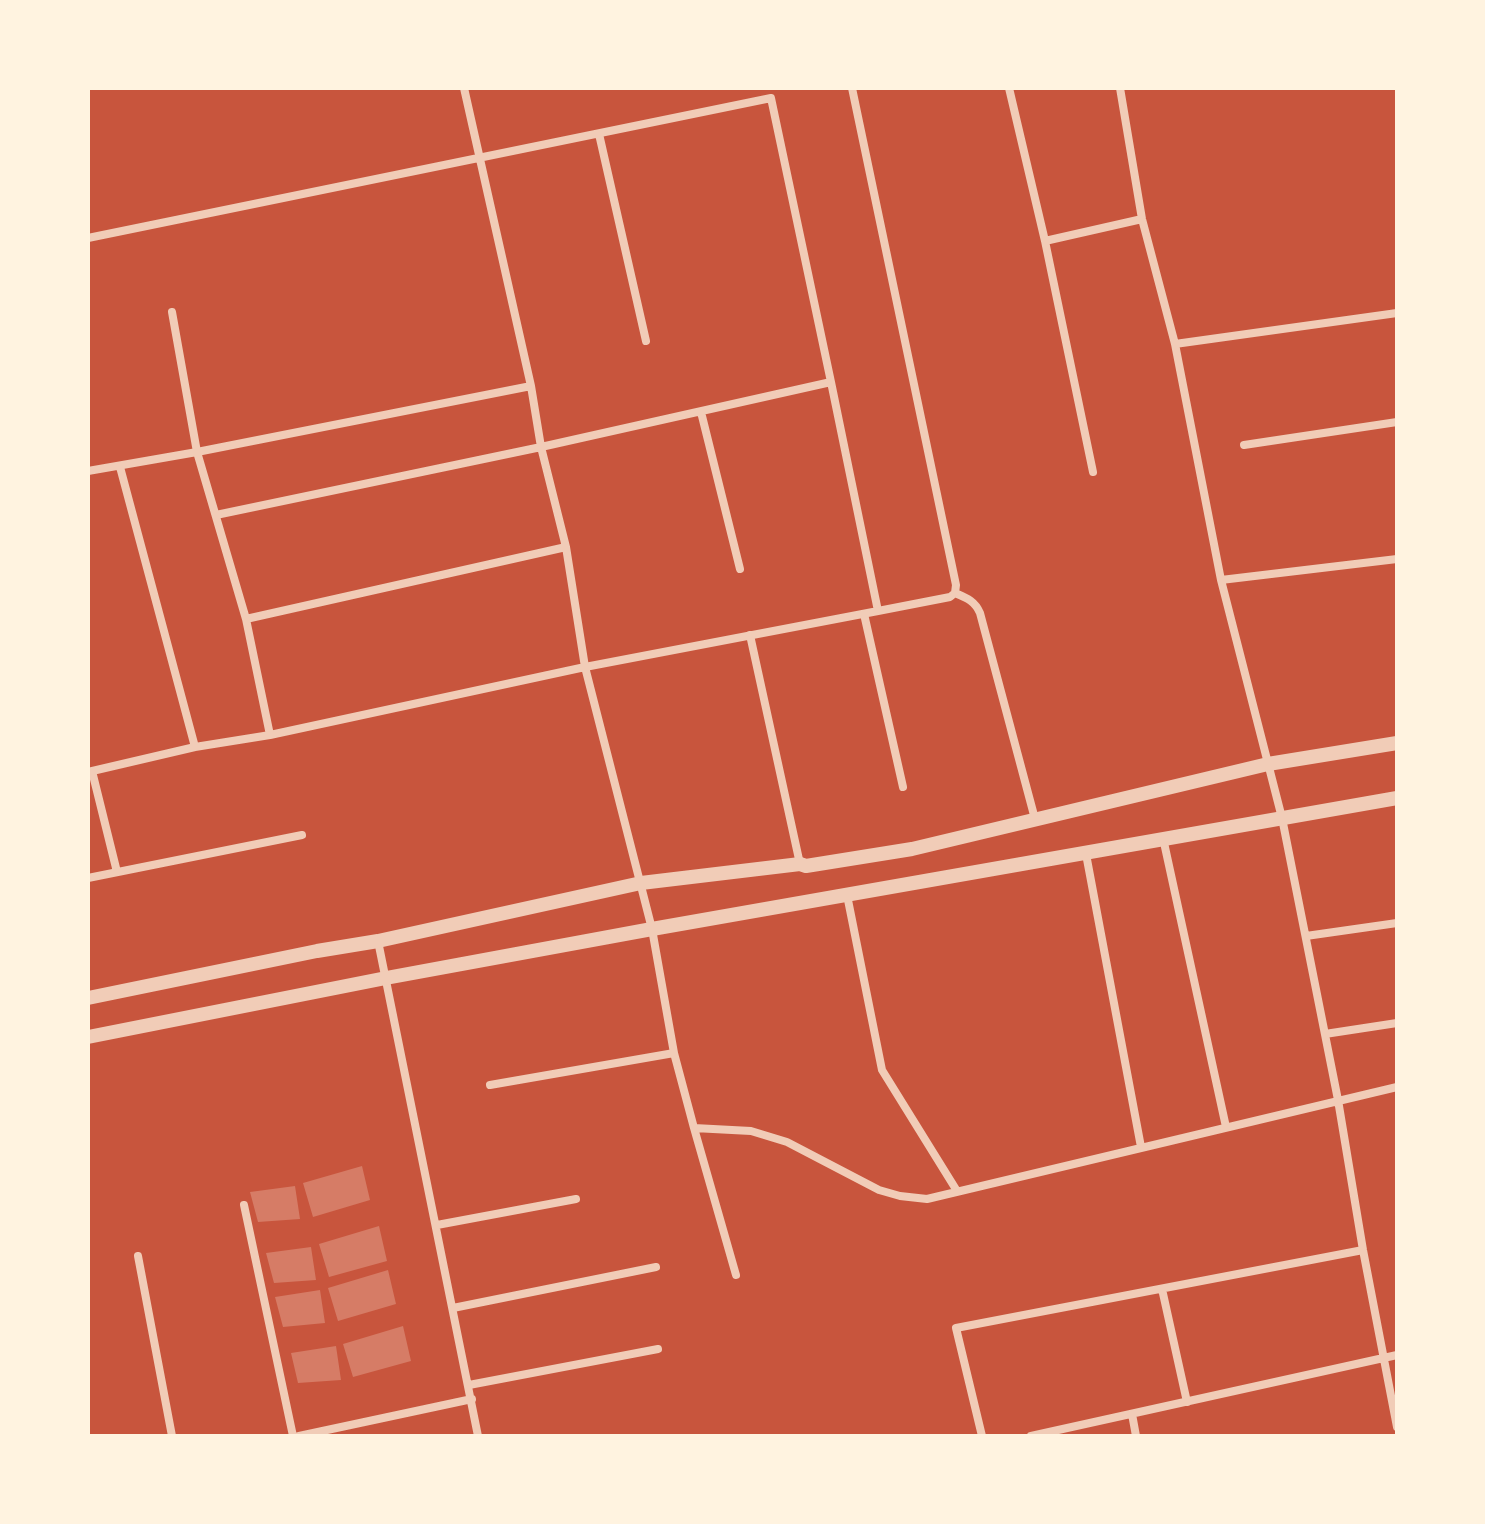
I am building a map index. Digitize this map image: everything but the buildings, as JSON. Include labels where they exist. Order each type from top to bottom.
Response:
[{"type":"street","points":[[464,88],[531,386],[541,447],[566,547],[585,667],[652,929],[674,1053],[736,1275]]},
{"type":"street","points":[[117,872],[90,772],[195,747],[270,735],[585,667],[950,597],[955,593],[955,575],[852,88]]},
{"type":"street","points":[[1009,88],[1045,241],[1093,472]]},
{"type":"street","points":[[1120,88],[1142,219],[1175,344],[1221,580],[1282,818],[1338,1100],[1397,1427]]},
{"type":"street","points":[[88,238],[599,134],[770,93],[878,611]]},
{"type":"street","points":[[599,134],[646,341]]},
{"type":"street","points":[[1045,241],[1142,219]]},
{"type":"street","points":[[172,312],[197,452],[246,619],[270,735]]},
{"type":"street","points":[[1175,344],[1397,313]]},
{"type":"street","points":[[216,515],[831,382]]},
{"type":"street","points":[[88,471],[531,386]]},
{"type":"street","points":[[701,412],[740,569]]},
{"type":"street","points":[[1244,445],[1397,422]]},
{"type":"street","points":[[120,467],[195,747]]},
{"type":"street","points":[[246,619],[566,547]]},
{"type":"street","points":[[1221,580],[1397,559]]},
{"type":"street","points":[[955,593],[970,600],[980,613],[1035,819]]},
{"type":"street","points":[[864,614],[903,787]]},
{"type":"street","points":[[750,635],[800,864]]},
{"type":"street","points":[[88,998],[378,941],[641,883],[800,864],[806,866],[912,849],[1268,764],[1397,743]]},
{"type":"street","points":[[88,1037],[652,929],[1397,798]]},
{"type":"street","points":[[88,878],[302,835]]},
{"type":"street","points":[[1163,838],[1226,1127]]},
{"type":"street","points":[[1086,854],[1141,1147]]},
{"type":"street","points":[[847,895],[882,1070],[957,1191]]},
{"type":"street","points":[[1306,936],[1397,923]]},
{"type":"street","points":[[378,941],[478,1436]]},
{"type":"street","points":[[1325,1034],[1397,1023]]},
{"type":"street","points":[[490,1085],[674,1053]]},
{"type":"street","points":[[694,1128],[751,1131],[787,1142],[879,1190],[927,1199],[1397,1087]]},
{"type":"street","points":[[437,1225],[576,1199]]},
{"type":"street","points":[[244,1205],[293,1436]]},
{"type":"street","points":[[982,1436],[956,1328],[1363,1250]]},
{"type":"street","points":[[138,1256],[172,1436]]},
{"type":"street","points":[[453,1308],[656,1267]]},
{"type":"street","points":[[1162,1289],[1187,1402]]},
{"type":"street","points":[[469,1385],[658,1349]]},
{"type":"street","points":[[1035,1436],[1397,1355]]},
{"type":"street","points":[[299,1436],[472,1399]]},
{"type":"street","points":[[1132,1414],[1136,1436]]}]
